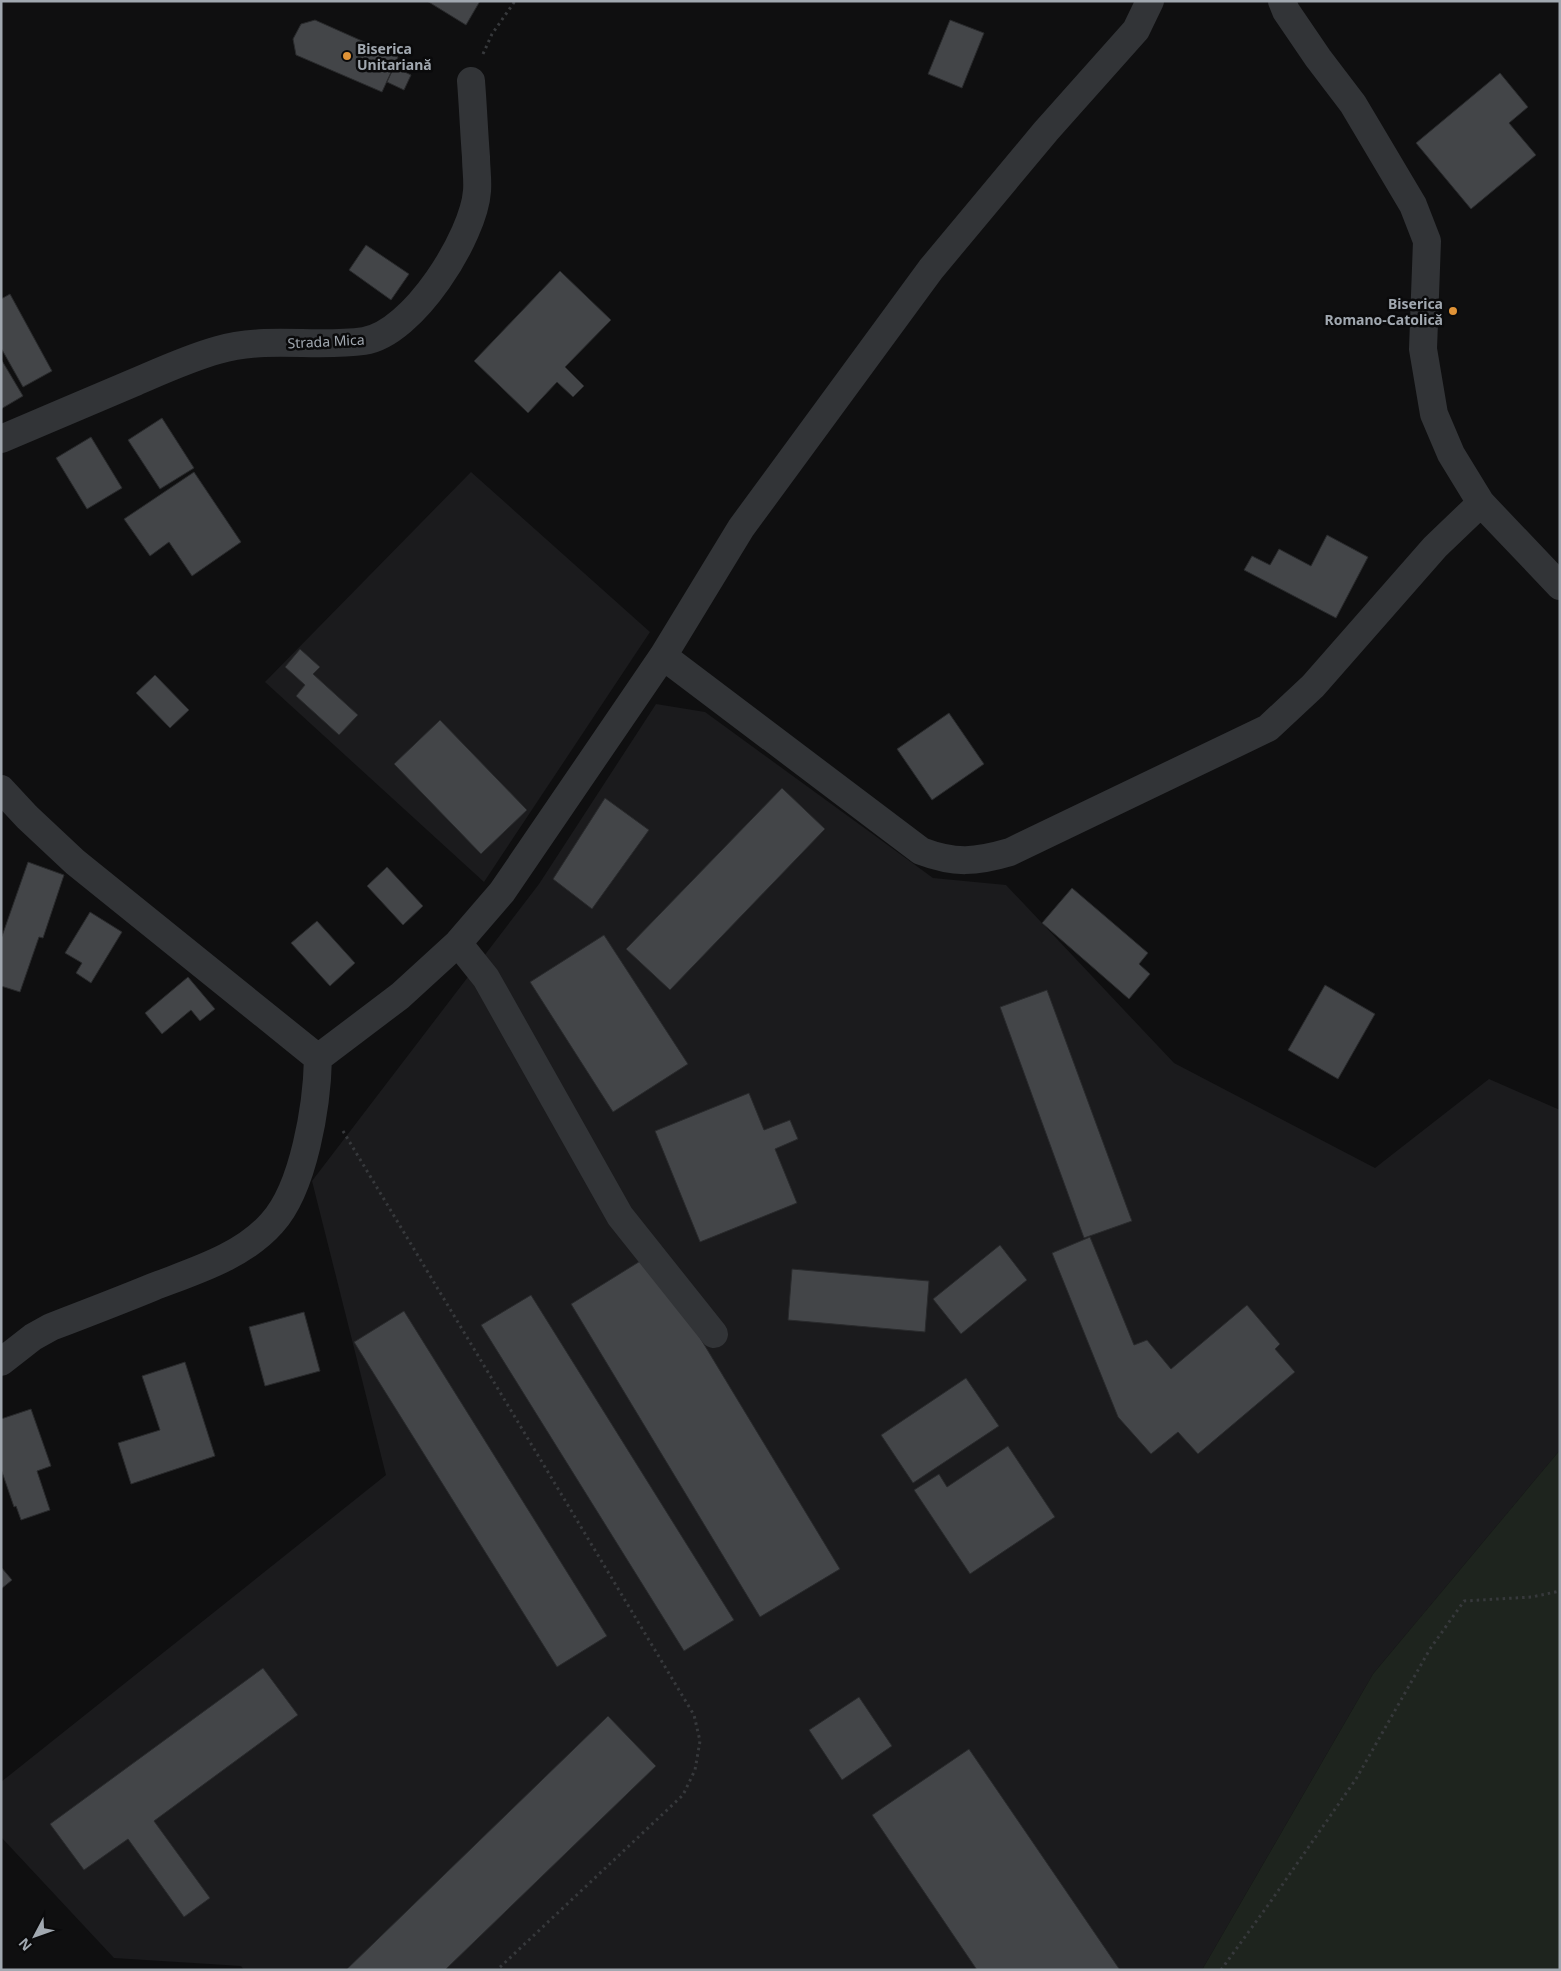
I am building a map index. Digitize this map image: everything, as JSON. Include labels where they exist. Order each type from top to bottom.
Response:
[{"type":"street","points":[[318,1058],[400,996],[458,943],[502,892],[663,656],[741,528],[931,269],[1046,131],[1136,30],[1150,1]]},
{"type":"street","points":[[1282,1],[1318,58],[1353,104],[1413,205],[1427,242],[1423,349],[1434,414],[1451,454],[1482,503],[1560,586]]},
{"type":"street","name":"Strada Mica","points":[[1,439],[184,362],[218,350],[247,344],[318,344],[367,341],[402,321],[430,293],[465,234],[475,208],[478,190],[471,81]]},
{"type":"street","points":[[663,656],[921,851],[939,858],[963,861],[984,860],[1010,852],[1268,728],[1312,686],[1436,547],[1482,503]]},
{"type":"street","points":[[1,789],[27,817],[75,862],[318,1058]]},
{"type":"street","points":[[458,943],[486,978],[620,1216],[714,1334]]},
{"type":"street","points":[[1,1362],[33,1337],[51,1327],[191,1273],[240,1250],[273,1223],[288,1200],[299,1176],[317,1088],[318,1058]]},
{"type":"path","points":[[471,81],[492,34],[515,1]]},
{"type":"path","points":[[343,1130],[694,1715],[700,1741],[696,1770],[683,1795],[497,1970]]},
{"type":"path","points":[[1221,1970],[1356,1779],[1430,1649],[1464,1601],[1532,1597],[1560,1591]]},
{"type":"shaded area","points":[[471,472],[650,632],[484,882],[265,682]]},
{"type":"shaded area","points":[[656,704],[705,712],[933,878],[1006,885],[1174,1063],[1375,1168],[1489,1079],[1560,1110],[1560,1450],[1373,1674],[1202,1970],[244,1970],[241,1966],[114,1958],[1,1837],[1,1782],[386,1475],[312,1181],[539,884]]},
{"type":"shaded area","points":[[1560,1450],[1560,1970],[1202,1970],[1373,1674]]},
{"type":"building","points":[[427,1],[480,1],[466,25]]},
{"type":"building","name":"Biserica Unitariană","points":[[315,20],[398,57],[382,92],[296,55],[293,39],[301,24]]},
{"type":"building","points":[[950,20],[984,33],[962,88],[928,74]]},
{"type":"building","points":[[394,67],[411,75],[404,90],[387,82]]},
{"type":"building","points":[[1500,73],[1528,107],[1509,123],[1536,155],[1471,209],[1416,143]]},
{"type":"building","points":[[366,245],[409,274],[391,300],[349,270]]},
{"type":"building","points":[[560,271],[611,320],[565,367],[584,386],[573,397],[557,382],[528,413],[474,361]]},
{"type":"building","points":[[10,294],[52,371],[23,387],[1,348],[1,299]]},
{"type":"building","points":[[1,359],[23,396],[1,409]]},
{"type":"building","points":[[162,418],[194,468],[160,489],[128,440]]},
{"type":"building","points":[[91,437],[122,488],[87,509],[56,458]]},
{"type":"building","points":[[194,472],[241,542],[192,576],[169,542],[150,556],[124,519]]},
{"type":"building","points":[[1327,535],[1368,557],[1336,618],[1244,570],[1252,556],[1270,565],[1279,549],[1311,566]]},
{"type":"building","points":[[300,649],[320,667],[313,674],[358,715],[339,735],[296,696],[305,685],[285,667]]},
{"type":"building","points":[[155,675],[189,710],[170,728],[136,693]]},
{"type":"building","points":[[949,713],[984,764],[932,800],[897,749]]},
{"type":"building","points":[[440,720],[527,810],[481,854],[394,764]]},
{"type":"building","points":[[782,788],[825,829],[670,990],[626,949]]},
{"type":"building","points":[[605,798],[649,830],[592,909],[553,879]]},
{"type":"building","points":[[28,862],[64,875],[43,938],[39,937],[20,992],[1,986],[1,939]]},
{"type":"building","points":[[387,867],[423,906],[403,925],[367,886]]},
{"type":"building","points":[[1072,888],[1148,953],[1139,964],[1150,974],[1129,999],[1042,923]]},
{"type":"building","points":[[90,912],[122,932],[91,983],[76,973],[82,963],[65,953]]},
{"type":"building","points":[[317,921],[355,963],[330,986],[291,943]]},
{"type":"building","points":[[604,935],[688,1064],[613,1112],[530,982]]},
{"type":"building","points":[[188,977],[215,1009],[200,1021],[191,1010],[162,1034],[145,1013]]},
{"type":"building","points":[[1325,985],[1375,1014],[1338,1079],[1288,1050]]},
{"type":"building","points":[[1047,990],[1132,1221],[1084,1238],[1000,1007]]},
{"type":"building","points":[[749,1093],[764,1130],[790,1120],[798,1139],[775,1149],[797,1203],[700,1242],[655,1131]]},
{"type":"building","points":[[1090,1237],[1134,1345],[1147,1340],[1171,1369],[1247,1305],[1280,1344],[1275,1349],[1295,1372],[1198,1454],[1178,1432],[1151,1454],[1118,1417],[1052,1253]]},
{"type":"building","points":[[1000,1245],[1027,1280],[961,1334],[933,1299]]},
{"type":"building","points":[[650,1255],[840,1569],[760,1617],[571,1304]]},
{"type":"building","points":[[792,1269],[929,1281],[925,1332],[788,1320]]},
{"type":"building","points":[[531,1295],[734,1620],[684,1651],[481,1325]]},
{"type":"building","points":[[404,1311],[607,1636],[557,1667],[354,1342]]},
{"type":"building","points":[[304,1312],[320,1371],[265,1386],[249,1327]]},
{"type":"building","points":[[185,1362],[215,1456],[131,1484],[118,1443],[160,1430],[142,1376]]},
{"type":"building","points":[[966,1378],[999,1426],[913,1483],[881,1435]]},
{"type":"building","points":[[31,1409],[51,1466],[37,1471],[50,1510],[21,1520],[16,1506],[14,1507],[1,1469],[1,1419]]},
{"type":"building","points":[[1008,1446],[1055,1517],[970,1574],[914,1490],[939,1474],[947,1487]]},
{"type":"building","points":[[1,1567],[12,1580],[1,1589]]},
{"type":"building","points":[[263,1668],[298,1715],[154,1821],[210,1898],[184,1917],[128,1839],[84,1870],[50,1824]]},
{"type":"building","points":[[859,1697],[892,1746],[842,1780],[809,1730]]},
{"type":"building","points":[[608,1716],[656,1766],[445,1970],[346,1970]]},
{"type":"building","points":[[969,1749],[1120,1970],[977,1970],[872,1815]]},
{"type":"place","name":"Biserica Unitariană","points":[[347,56]]},
{"type":"place","name":"Biserica Romano-Catolică","points":[[1453,311]]}]
